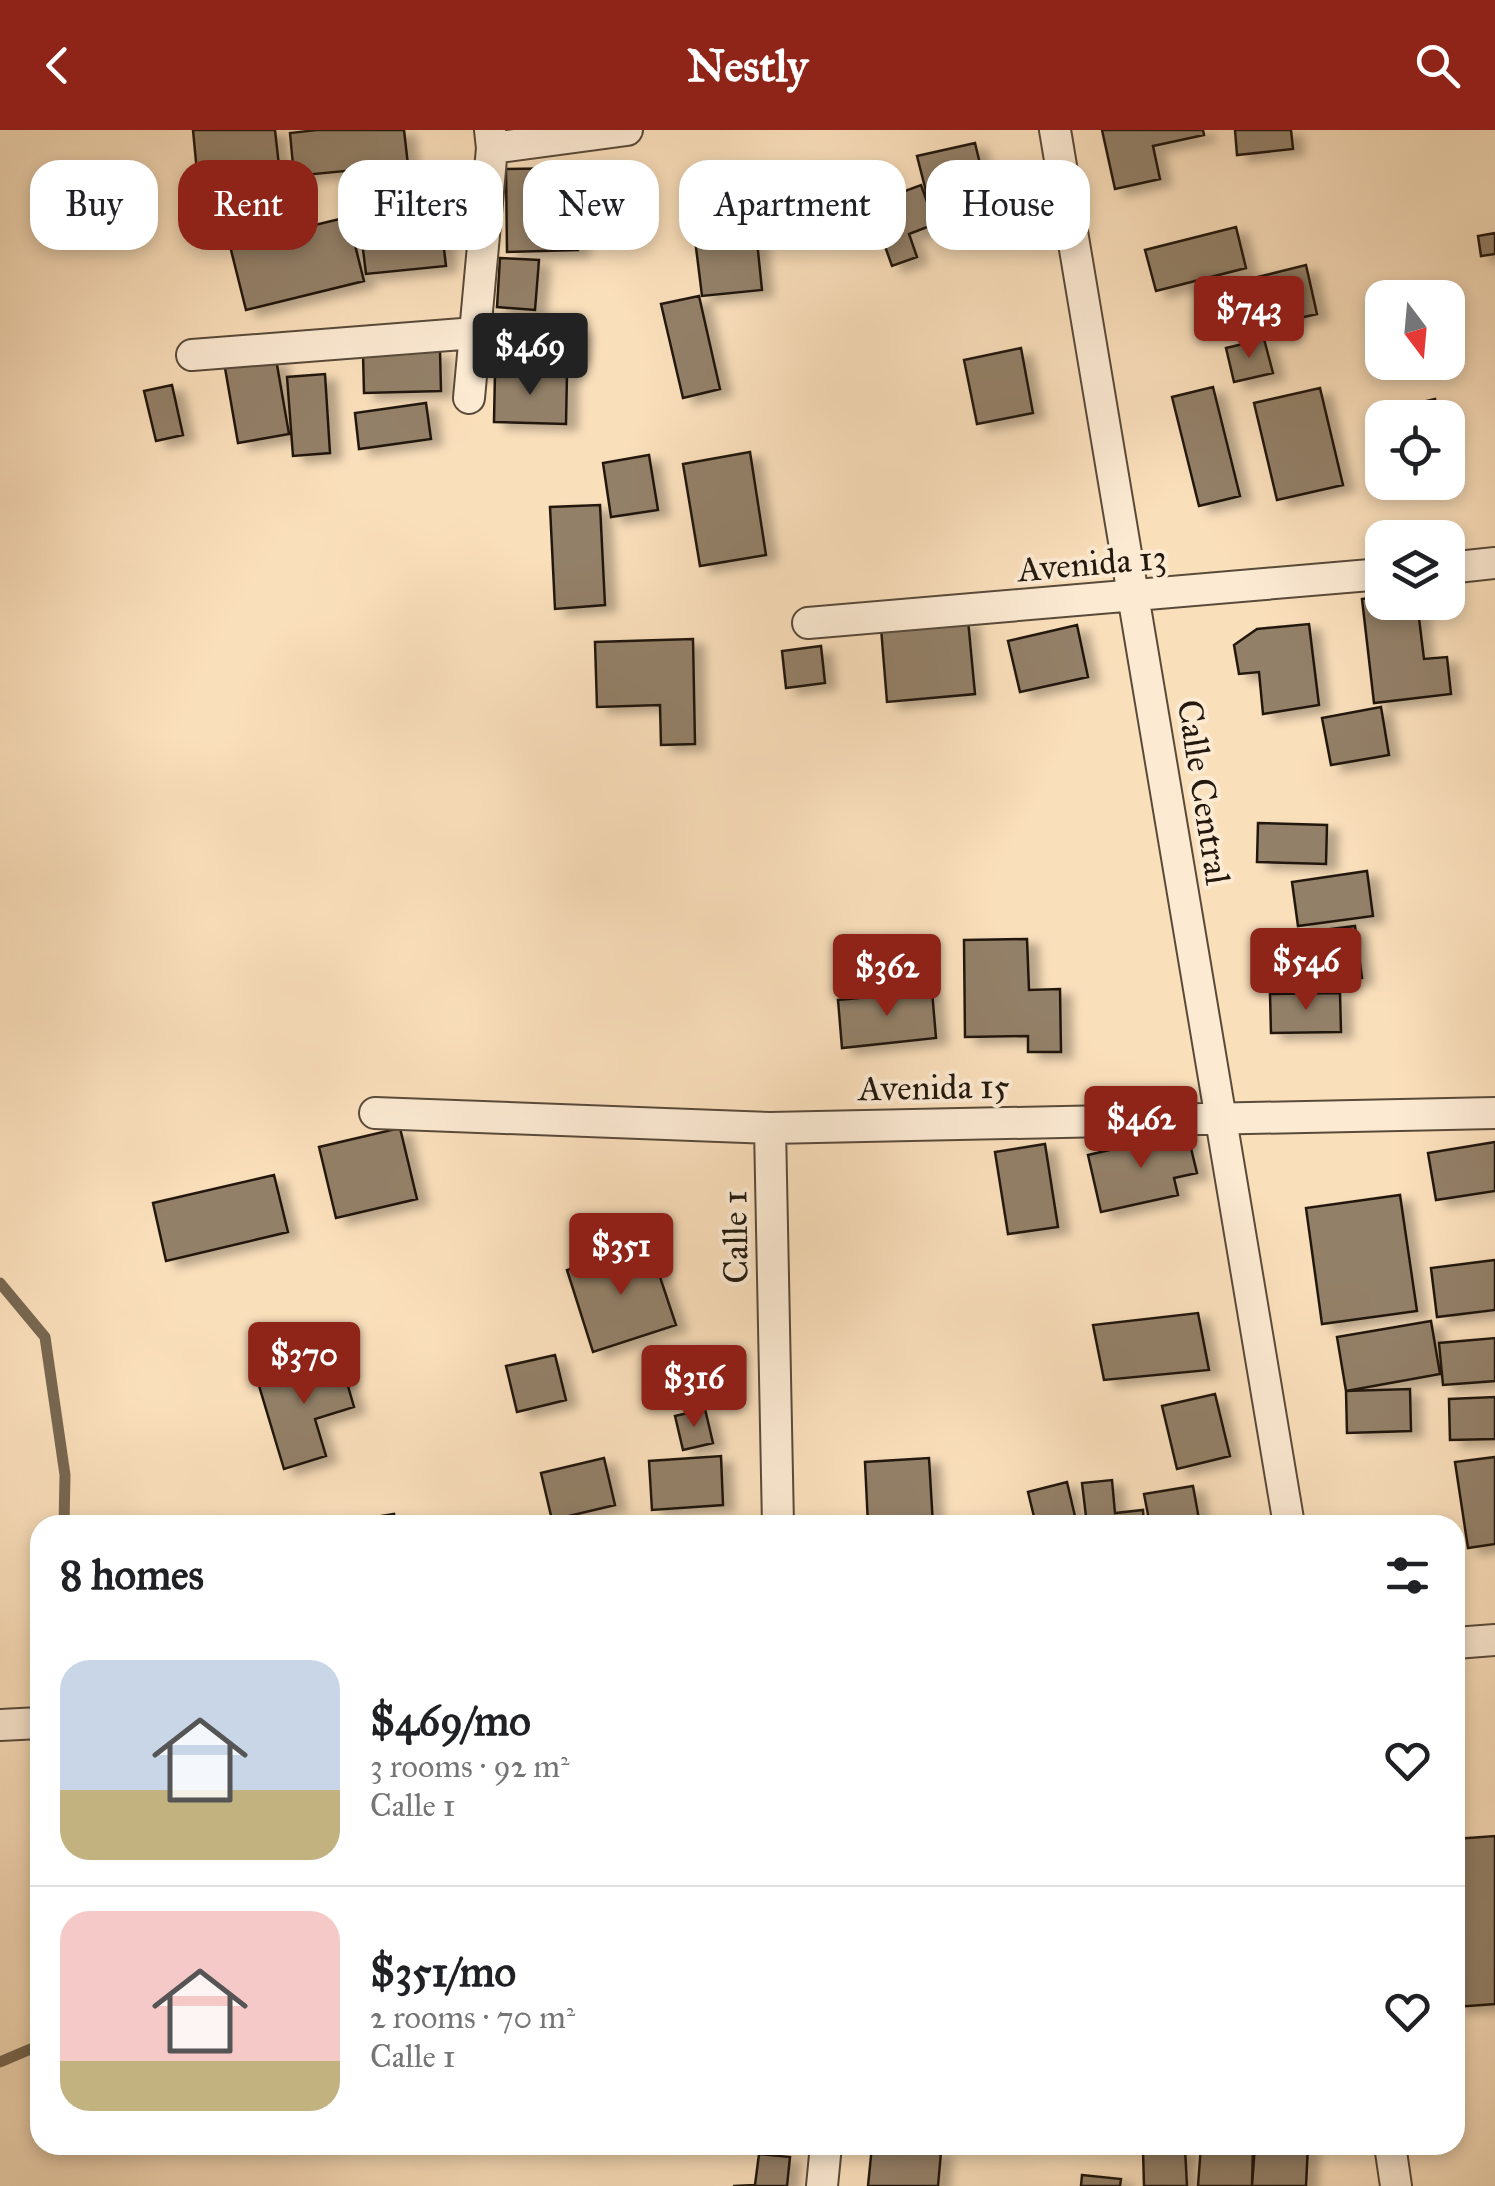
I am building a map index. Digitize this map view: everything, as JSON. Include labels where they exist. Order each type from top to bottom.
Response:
[{"type":"street","points":[[469,398],[491,139],[627,130]]},
{"type":"street","name":"Calle Central","points":[[1055,130],[1287,1515]]},
{"type":"street","points":[[192,355],[475,332]]},
{"type":"street","points":[[1465,566],[1495,563]]},
{"type":"street","name":"Avenida 13","points":[[808,622],[1134,598],[1365,576]]},
{"type":"street","name":"Avenida 15","points":[[375,1112],[770,1128],[1495,1112]]},
{"type":"street","name":"Calle 1","points":[[770,1128],[778,1515]]},
{"type":"street","points":[[1465,1642],[1495,1640]]},
{"type":"street","points":[[0,1725],[30,1724]]},
{"type":"street","points":[[822,2186],[825,2155]]},
{"type":"street","points":[[1391,2155],[1396,2186]]},
{"type":"building","points":[[193,130],[275,130],[278,160],[196,160]]},
{"type":"building","points":[[404,130],[407,160],[338,160],[338,172],[318,174],[318,160],[293,160],[290,133]]},
{"type":"building","points":[[1102,130],[1203,130],[1204,135],[1153,146],[1160,179],[1115,189]]},
{"type":"building","points":[[1235,130],[1291,130],[1293,149],[1237,155]]},
{"type":"building","points":[[975,143],[979,160],[926,160],[926,191],[917,156]]},
{"type":"building","points":[[506,169],[523,169],[523,250],[578,250],[507,252]]},
{"type":"building","points":[[921,185],[926,199],[926,227],[909,234],[917,257],[892,266],[886,250],[906,250],[906,191]]},
{"type":"building","points":[[338,219],[338,250],[356,250],[364,281],[246,310],[231,250],[318,250],[318,224]]},
{"type":"building","points":[[1236,227],[1246,268],[1156,291],[1145,250]]},
{"type":"building","points":[[1495,233],[1495,254],[1481,256],[1478,236]]},
{"type":"building","points":[[363,250],[444,250],[446,266],[366,274]]},
{"type":"building","points":[[696,250],[758,250],[762,290],[702,296]]},
{"type":"building","points":[[500,258],[539,260],[535,310],[497,307]]},
{"type":"building","points":[[1306,265],[1317,314],[1265,326],[1254,278]]},
{"type":"building","points":[[699,296],[720,389],[683,398],[661,304]]},
{"type":"building","points":[[495,323],[580,328],[578,357],[543,355],[542,368],[492,365]]},
{"type":"building","points":[[1264,339],[1273,373],[1234,382],[1226,348]]},
{"type":"building","points":[[1021,348],[1033,413],[977,424],[964,360]]},
{"type":"building","points":[[440,351],[441,391],[364,393],[363,354]]},
{"type":"building","points":[[276,359],[289,434],[238,443],[225,368]]},
{"type":"building","points":[[495,372],[567,374],[566,424],[494,422]]},
{"type":"building","points":[[325,374],[330,453],[293,456],[287,377]]},
{"type":"building","points":[[172,385],[183,435],[156,441],[144,391]]},
{"type":"building","points":[[1213,387],[1240,496],[1199,506],[1172,397]]},
{"type":"building","points":[[1320,388],[1343,485],[1277,500],[1254,403]]},
{"type":"building","points":[[426,403],[431,439],[359,449],[355,413]]},
{"type":"building","points":[[750,452],[766,555],[700,566],[683,464]]},
{"type":"building","points":[[649,455],[658,510],[611,517],[603,463]]},
{"type":"building","points":[[600,505],[605,605],[555,609],[550,507]]},
{"type":"building","points":[[1362,599],[1365,599],[1365,620],[1419,620],[1424,659],[1447,657],[1451,694],[1374,703]]},
{"type":"building","points":[[968,620],[975,694],[887,702],[881,628]]},
{"type":"building","points":[[1309,624],[1319,705],[1263,714],[1259,672],[1239,674],[1234,645],[1257,629]]},
{"type":"building","points":[[1077,625],[1088,677],[1020,692],[1008,641]]},
{"type":"building","points":[[693,639],[695,744],[661,745],[660,705],[597,707],[595,642]]},
{"type":"building","points":[[821,646],[825,683],[786,688],[782,651]]},
{"type":"building","points":[[1381,707],[1389,755],[1331,765],[1322,718]]},
{"type":"building","points":[[1258,823],[1327,825],[1326,864],[1257,862]]},
{"type":"building","points":[[1367,871],[1373,916],[1298,926],[1292,882]]},
{"type":"building","points":[[1355,926],[1362,978],[1282,989],[1275,936]]},
{"type":"building","points":[[1027,939],[1029,990],[1060,989],[1061,1052],[1028,1052],[1028,1036],[965,1037],[964,940]]},
{"type":"building","points":[[932,991],[936,1038],[842,1048],[838,1000]]},
{"type":"building","points":[[1340,993],[1341,1032],[1271,1033],[1270,994]]},
{"type":"building","points":[[400,1128],[417,1199],[336,1218],[319,1147]]},
{"type":"building","points":[[1187,1132],[1197,1173],[1174,1178],[1178,1195],[1101,1212],[1088,1155]]},
{"type":"building","points":[[1495,1142],[1495,1191],[1436,1200],[1428,1153]]},
{"type":"building","points":[[1045,1144],[1058,1227],[1008,1234],[995,1152]]},
{"type":"building","points":[[274,1175],[288,1232],[166,1261],[153,1203]]},
{"type":"building","points":[[1400,1195],[1417,1311],[1322,1324],[1306,1208]]},
{"type":"building","points":[[649,1244],[676,1325],[593,1352],[567,1270]]},
{"type":"building","points":[[1495,1260],[1495,1310],[1437,1317],[1431,1268]]},
{"type":"building","points":[[1198,1313],[1209,1370],[1104,1380],[1093,1325]]},
{"type":"building","points":[[1431,1321],[1440,1374],[1346,1391],[1337,1337]]},
{"type":"building","points":[[1495,1338],[1495,1381],[1443,1385],[1439,1343]]},
{"type":"building","points":[[339,1355],[354,1407],[315,1419],[326,1456],[284,1469],[257,1379]]},
{"type":"building","points":[[555,1355],[566,1400],[517,1412],[506,1366]]},
{"type":"building","points":[[1410,1389],[1411,1431],[1347,1433],[1346,1391]]},
{"type":"building","points":[[1215,1394],[1230,1456],[1177,1469],[1162,1406]]},
{"type":"building","points":[[1495,1397],[1495,1439],[1450,1440],[1449,1399]]},
{"type":"building","points":[[705,1409],[713,1443],[683,1450],[675,1416]]},
{"type":"building","points":[[721,1456],[723,1505],[652,1510],[649,1461]]},
{"type":"building","points":[[1495,1457],[1495,1544],[1468,1548],[1455,1462]]},
{"type":"building","points":[[604,1458],[615,1505],[573,1515],[551,1515],[541,1473]]},
{"type":"building","points":[[929,1458],[932,1515],[868,1515],[865,1462]]},
{"type":"building","points":[[1112,1480],[1115,1513],[1143,1510],[1143,1515],[1086,1515],[1082,1483]]},
{"type":"building","points":[[1067,1482],[1075,1515],[1034,1515],[1028,1492]]},
{"type":"building","points":[[1193,1486],[1198,1515],[1148,1515],[1144,1494]]},
{"type":"building","points":[[1495,1836],[1495,2004],[1465,2006],[1465,1838]]},
{"type":"building","points":[[759,2155],[790,2157],[787,2186],[733,2186],[755,2185]]},
{"type":"building","points":[[871,2155],[941,2155],[938,2186],[868,2186]]},
{"type":"building","points":[[1143,2155],[1185,2155],[1187,2186],[1144,2186]]},
{"type":"building","points":[[1200,2155],[1254,2155],[1252,2186],[1198,2186]]},
{"type":"building","points":[[1253,2155],[1308,2155],[1306,2186],[1252,2186]]},
{"type":"building","points":[[1082,2175],[1121,2179],[1120,2186],[1081,2186]]},
{"type":"waterway","points":[[0,1283],[45,1337],[65,1475],[64,1515]]},
{"type":"waterway","points":[[0,2062],[30,2049]]}]
